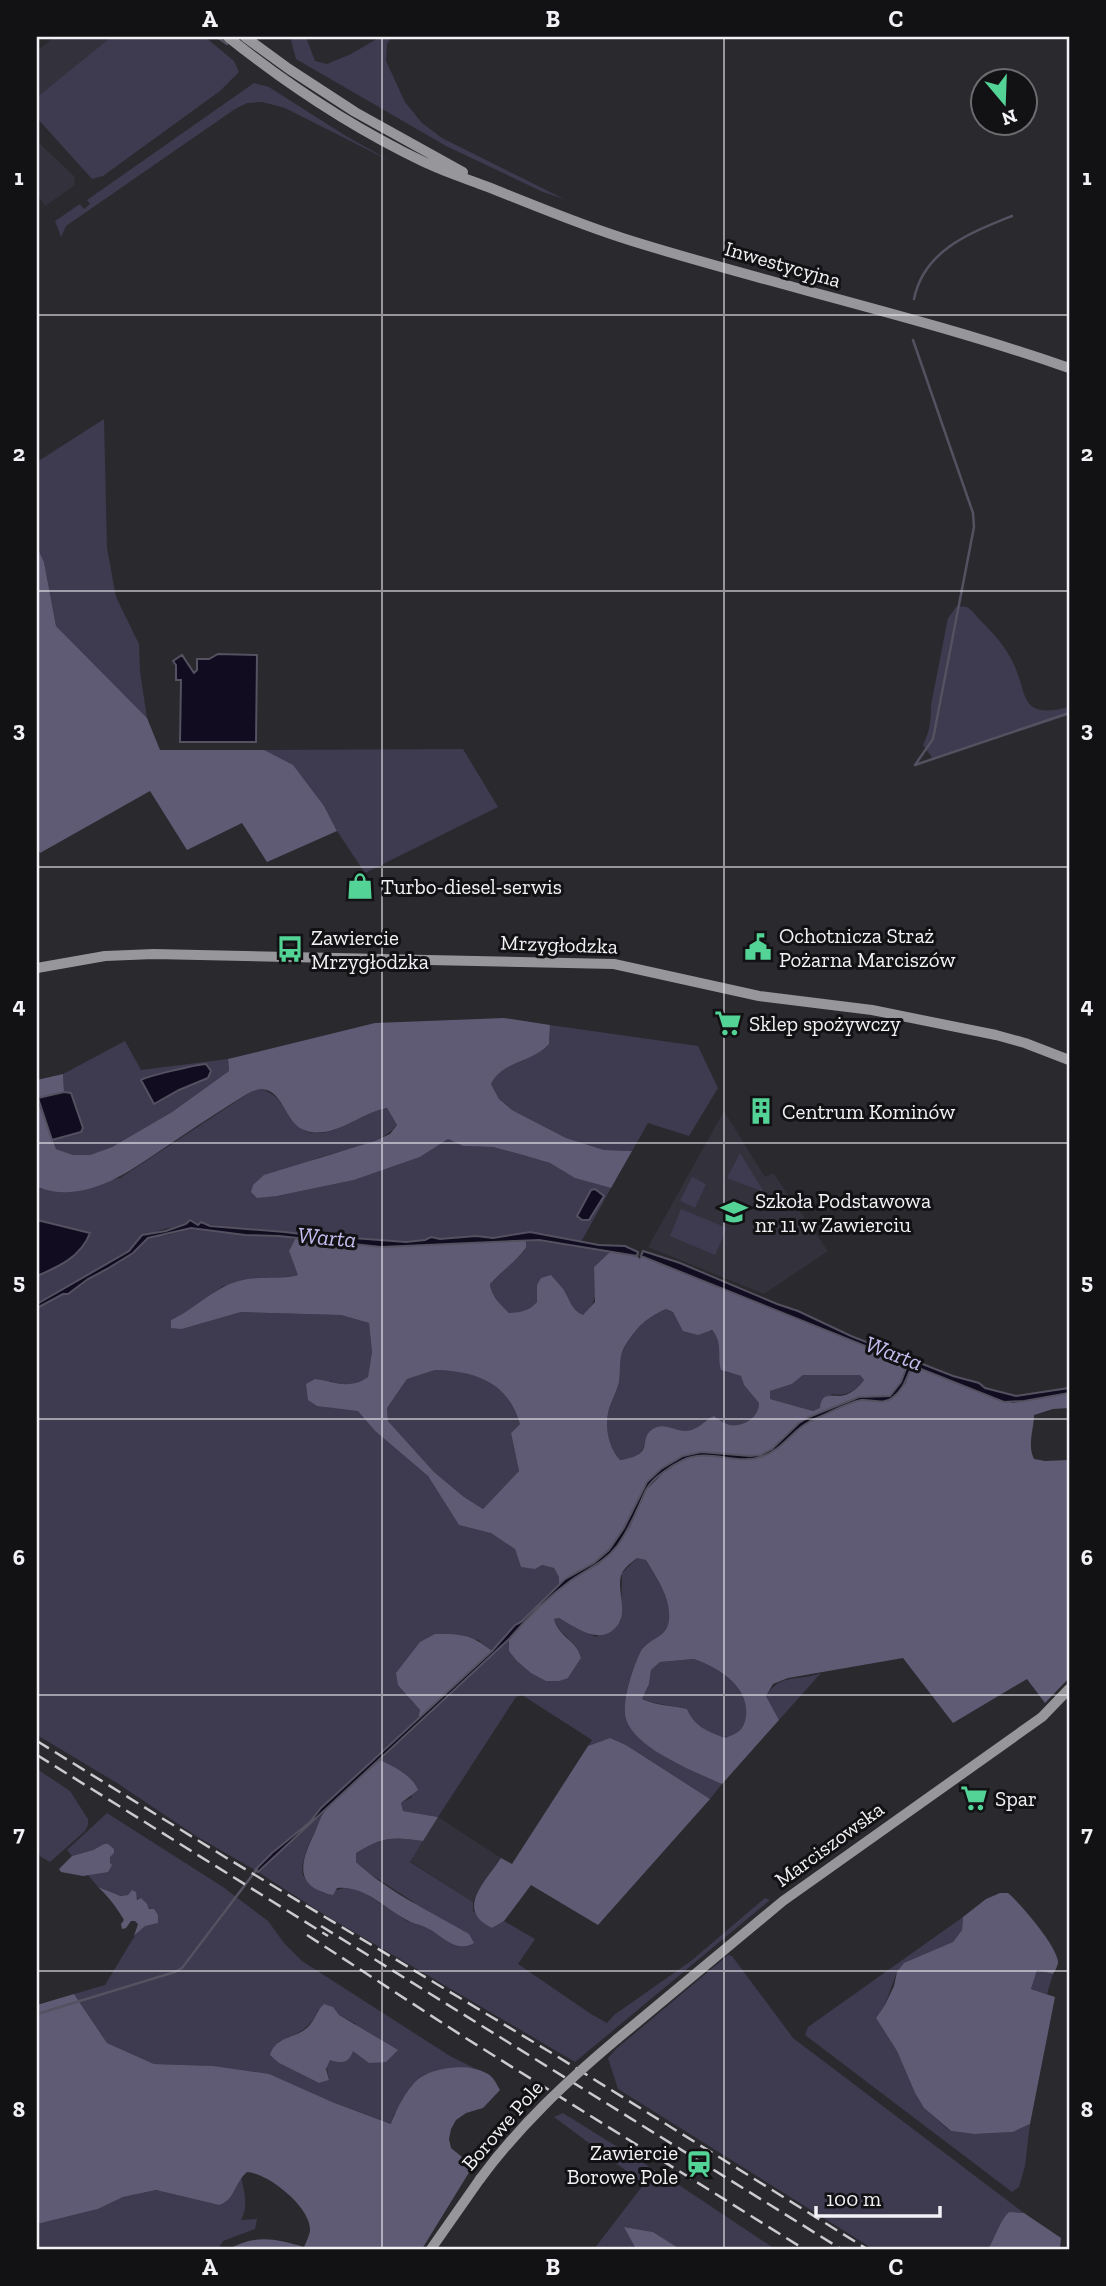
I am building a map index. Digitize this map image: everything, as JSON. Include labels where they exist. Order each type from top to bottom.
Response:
[{"type":"street","name":"Inwestycyjna","points":[[228,37],[261,63],[357,124],[424,162],[555,215],[633,241],[956,332],[1069,368]]},
{"type":"street","name":"Inwestycyjna","points":[[245,37],[355,112],[490,188]]},
{"type":"street","name":"Mrzygłodzka","points":[[37,968],[105,956],[138,954],[614,964],[759,996],[872,1010],[1026,1042],[1069,1060]]},
{"type":"street","name":"Marciszowska","points":[[617,2039],[756,1922],[1042,1717],[1069,1689]]},
{"type":"street","name":"Borowe Pole","points":[[431,2249],[510,2140],[542,2105],[617,2039]]},
{"type":"shaded area","points":[[54,37],[111,37],[37,97],[37,51]]},
{"type":"shaded area","points":[[111,37],[205,37],[234,61],[239,72],[220,91],[103,176],[92,179],[37,118],[37,97]]},
{"type":"shaded area","points":[[293,37],[306,37],[315,61],[327,64],[380,37],[392,37],[387,44],[386,61],[405,102],[422,123],[442,138],[564,199],[543,192],[446,146],[296,59],[291,41]]},
{"type":"shaded area","points":[[254,83],[269,87],[394,163],[285,108],[262,102],[247,103],[66,226],[61,237],[55,221],[80,204],[84,209],[90,204],[87,200]]},
{"type":"shaded area","points":[[37,141],[75,177],[74,186],[45,206],[39,197],[37,198]]},
{"type":"shaded area","points":[[104,419],[107,548],[116,597],[139,644],[147,718],[56,626],[44,562],[37,547],[37,462]]},
{"type":"shaded area","points":[[37,547],[44,562],[56,626],[147,718],[160,750],[264,750],[293,765],[324,806],[337,831],[267,862],[242,823],[187,850],[150,791],[40,853],[37,848]]},
{"type":"shaded area","points":[[957,606],[971,610],[1002,644],[1032,706],[1040,710],[1069,707],[1069,715],[933,759],[923,745],[930,725],[931,705],[948,618]]},
{"type":"shaded area","points":[[463,749],[498,807],[365,873],[324,806],[264,750]]},
{"type":"shaded area","points":[[504,1018],[550,1025],[549,1044],[535,1055],[510,1066],[496,1076],[491,1084],[499,1099],[512,1110],[566,1138],[604,1150],[632,1151],[611,1188],[575,1178],[550,1163],[493,1147],[463,1146],[448,1139],[420,1157],[354,1180],[257,1198],[251,1192],[253,1185],[264,1175],[375,1141],[390,1134],[397,1125],[387,1108],[325,1132],[304,1130],[291,1118],[275,1094],[259,1089],[238,1099],[130,1171],[112,1180],[76,1192],[57,1192],[37,1187],[37,1080],[63,1074],[64,1092],[39,1098],[39,1105],[56,1149],[73,1155],[90,1155],[112,1147],[172,1112],[229,1071],[228,1059],[375,1023]]},
{"type":"shaded area","points":[[550,1025],[698,1046],[718,1088],[689,1136],[648,1123],[632,1151],[604,1150],[566,1138],[512,1110],[499,1099],[491,1084],[503,1070],[535,1055],[549,1044]]},
{"type":"shaded area","points":[[125,1041],[141,1070],[228,1059],[229,1071],[172,1112],[112,1147],[90,1155],[73,1155],[56,1149],[52,1140],[81,1132],[83,1128],[68,1092],[64,1092],[63,1074]],"holes":[[[200,1065],[208,1078],[155,1104],[144,1078]]]},
{"type":"shaded area","points":[[255,1089],[266,1091],[281,1102],[291,1118],[304,1131],[332,1131],[387,1108],[397,1125],[378,1140],[306,1163],[294,1173],[277,1196],[354,1180],[420,1157],[448,1139],[463,1146],[493,1147],[550,1163],[576,1178],[611,1188],[581,1242],[530,1232],[493,1238],[438,1238],[416,1242],[339,1239],[193,1223],[160,1230],[37,1304],[37,1276],[75,1255],[90,1234],[37,1220],[37,1187],[41,1189],[120,1178]]},
{"type":"shaded area","name":"Szkoła Podstawowa nr 11 w Zawierciu","points":[[724,1111],[765,1177],[773,1173],[828,1251],[764,1294],[648,1247]]},
{"type":"shaded area","points":[[740,1153],[764,1192],[727,1178]]},
{"type":"shaded area","points":[[692,1177],[706,1184],[695,1208],[680,1201]]},
{"type":"shaded area","points":[[681,1209],[727,1228],[715,1255],[670,1236]]},
{"type":"shaded area","points":[[192,1228],[245,1235],[291,1237],[295,1239],[289,1251],[299,1275],[223,1286],[185,1314],[171,1320],[182,1329],[241,1312],[341,1315],[369,1323],[372,1352],[368,1377],[350,1384],[330,1381],[330,1408],[358,1410],[375,1431],[428,1476],[459,1525],[491,1532],[515,1549],[521,1567],[542,1565],[554,1568],[559,1577],[559,1585],[492,1651],[477,1639],[411,1700],[420,1710],[418,1719],[310,1822],[255,1870],[196,1836],[117,1783],[37,1735],[37,1308],[133,1253],[152,1236],[168,1235]]},
{"type":"shaded area","points":[[295,1239],[381,1247],[526,1240],[526,1248],[490,1284],[496,1300],[509,1313],[528,1309],[537,1302],[537,1285],[541,1278],[551,1275],[564,1290],[573,1308],[583,1315],[595,1302],[594,1267],[611,1251],[640,1259],[641,1256],[908,1363],[901,1382],[890,1396],[868,1397],[809,1417],[772,1449],[761,1455],[701,1452],[661,1469],[647,1482],[616,1542],[594,1563],[559,1585],[559,1577],[554,1568],[542,1565],[535,1569],[521,1567],[515,1549],[491,1533],[459,1525],[428,1476],[375,1431],[358,1411],[317,1406],[308,1400],[306,1384],[315,1379],[349,1384],[368,1377],[372,1352],[369,1323],[341,1315],[241,1312],[182,1329],[171,1328],[171,1320],[233,1283],[298,1275],[289,1251]],"holes":[[[666,1309],[673,1312],[683,1331],[698,1335],[712,1330],[719,1344],[721,1370],[741,1376],[744,1385],[759,1403],[758,1408],[750,1420],[735,1425],[714,1416],[690,1431],[657,1427],[648,1433],[643,1450],[639,1454],[620,1460],[609,1438],[607,1419],[619,1382],[622,1353],[639,1327]],[[435,1370],[476,1376],[498,1389],[515,1410],[520,1424],[511,1433],[519,1471],[483,1509],[434,1472],[388,1421],[387,1408],[407,1379]],[[803,1375],[860,1375],[864,1380],[847,1394],[824,1398],[820,1408],[813,1411],[770,1399],[770,1391],[792,1384]]]},
{"type":"shaded area","points":[[526,1240],[568,1243],[611,1251],[594,1267],[594,1299],[583,1315],[574,1309],[565,1291],[537,1285],[537,1302],[524,1310],[509,1313],[496,1300],[490,1284],[526,1249]]},
{"type":"shaded area","points":[[666,1309],[716,1333],[722,1366],[726,1372],[741,1376],[744,1385],[759,1403],[758,1408],[750,1420],[740,1424],[729,1425],[714,1416],[694,1430],[647,1436],[639,1454],[619,1460],[610,1444],[607,1419],[619,1382],[622,1353],[639,1327]]},
{"type":"shaded area","points":[[911,1367],[1013,1403],[1069,1393],[1069,1408],[1053,1409],[1034,1415],[1031,1443],[1034,1459],[1069,1460],[1069,1678],[1045,1703],[1027,1679],[953,1723],[903,1658],[788,1678],[773,1684],[766,1696],[779,1720],[722,1784],[653,1750],[632,1730],[626,1719],[627,1694],[638,1657],[644,1647],[668,1625],[667,1599],[646,1560],[637,1558],[622,1573],[621,1617],[618,1624],[607,1634],[593,1635],[559,1618],[554,1619],[560,1631],[576,1647],[581,1658],[568,1678],[546,1681],[531,1673],[509,1651],[509,1639],[515,1631],[552,1594],[599,1564],[617,1546],[630,1527],[646,1490],[663,1473],[681,1461],[698,1455],[761,1457],[778,1448],[807,1422],[856,1401],[888,1401],[906,1383]],"holes":[[[694,1659],[730,1680],[743,1696],[746,1705],[742,1728],[725,1738],[698,1724],[687,1709],[642,1699],[649,1684],[651,1670],[660,1662]]]},
{"type":"shaded area","points":[[435,1370],[463,1373],[488,1382],[507,1398],[520,1424],[511,1433],[519,1471],[483,1509],[434,1472],[388,1421],[387,1408],[407,1379]]},
{"type":"shaded area","points":[[803,1375],[860,1375],[864,1380],[850,1392],[832,1394],[821,1408],[813,1411],[770,1399],[770,1391],[792,1384]]},
{"type":"shaded area","points":[[637,1558],[646,1560],[663,1590],[670,1610],[668,1628],[643,1647],[626,1700],[639,1738],[672,1761],[722,1784],[710,1799],[626,1745],[610,1738],[588,1746],[592,1740],[522,1695],[516,1697],[438,1817],[403,1811],[401,1803],[412,1797],[380,1760],[509,1639],[510,1651],[568,1678],[581,1658],[576,1647],[556,1625],[554,1619],[559,1618],[596,1637],[621,1621],[622,1573]]},
{"type":"shaded area","points":[[435,1634],[465,1636],[492,1651],[418,1719],[420,1710],[398,1685],[396,1673],[420,1642]]},
{"type":"shaded area","points":[[694,1659],[722,1673],[743,1696],[746,1716],[743,1726],[736,1733],[724,1738],[698,1724],[687,1709],[642,1699],[649,1684],[651,1670],[660,1662]]},
{"type":"shaded area","points":[[821,1673],[779,1720],[766,1696],[772,1688],[784,1681]]},
{"type":"shaded area","points":[[610,1738],[626,1745],[710,1799],[598,1925],[531,1885],[504,1921],[492,1928],[481,1921],[475,1913],[474,1904],[488,1876],[501,1858],[512,1864],[588,1746]]},
{"type":"shaded area","points":[[380,1760],[407,1776],[418,1790],[401,1803],[403,1811],[438,1817],[423,1841],[395,1839],[374,1843],[356,1853],[356,1862],[396,1892],[469,1934],[474,1943],[467,1946],[454,1945],[425,1927],[407,1920],[365,1893],[337,1888],[333,1895],[320,1891],[306,1879],[303,1871],[306,1853],[323,1814]]},
{"type":"shaded area","points":[[37,1769],[70,1791],[88,1819],[85,1831],[50,1862],[37,1851]]},
{"type":"shaded area","points":[[325,1812],[303,1862],[303,1875],[312,1885],[324,1893],[348,1887],[360,1890],[407,1921],[426,1927],[453,1944],[412,1901],[356,1862],[356,1853],[374,1843],[395,1839],[423,1841],[410,1862],[473,1902],[473,1911],[492,1928],[504,1921],[535,1939],[518,1964],[607,2023],[614,2015],[691,1961],[765,1898],[770,1900],[575,2062],[325,1915],[258,1872]]},
{"type":"shaded area","points":[[107,1813],[223,1887],[268,1921],[302,1961],[450,2056],[476,2069],[435,2071],[420,2077],[393,2116],[392,2124],[332,2102],[213,2066],[154,2064],[107,2043],[74,1994],[105,1985],[134,1937],[145,1925],[158,1923],[158,1915],[136,1897],[122,1896],[98,1887],[88,1875],[110,1863],[104,1844],[72,1856],[67,1850]],"holes":[[[318,2010],[339,2015],[356,2024],[326,2064],[329,2080],[319,2083],[279,2063],[278,2042],[307,2027]]]},
{"type":"shaded area","points":[[438,1817],[501,1858],[473,1902],[410,1861]]},
{"type":"shaded area","points":[[104,1844],[114,1849],[110,1857],[112,1865],[108,1872],[83,1876],[61,1872],[59,1869],[72,1856]]},
{"type":"shaded area","points":[[98,1887],[121,1896],[128,1895],[132,1890],[136,1892],[137,1900],[141,1898],[149,1909],[154,1909],[158,1915],[158,1923],[145,1926],[134,1936],[138,1924],[135,1921],[122,1929],[124,1920]]},
{"type":"shaded area","points":[[1000,1893],[1008,1893],[1029,1916],[1046,1937],[1058,1963],[1053,1974],[1037,1970],[1031,1989],[1055,1997],[1030,2124],[1013,2132],[974,2134],[951,2131],[924,2108],[897,2051],[876,2018],[894,1986],[897,1972],[904,1963],[953,1942],[962,1930],[963,1917],[986,1899]]},
{"type":"shaded area","points":[[963,1917],[962,1930],[953,1942],[897,1972],[885,2005],[876,2018],[897,2051],[924,2108],[950,2131],[974,2134],[1013,2132],[1030,2124],[1025,2166],[1019,2187],[1012,2192],[805,2035],[808,2027]]},
{"type":"shaded area","points":[[728,1955],[732,1956],[793,2038],[1024,2213],[1009,2212],[988,2249],[873,2249],[618,2089],[608,2058]]},
{"type":"shaded area","points":[[1037,1969],[1053,1974],[1047,1994],[1031,1989]]},
{"type":"shaded area","points":[[74,1994],[107,2043],[154,2064],[213,2066],[269,2074],[391,2124],[399,2105],[412,2086],[421,2077],[436,2071],[462,2067],[479,2070],[491,2076],[500,2090],[483,2108],[466,2113],[456,2120],[451,2129],[451,2148],[473,2166],[422,2249],[229,2249],[248,2241],[266,2239],[304,2247],[310,2231],[304,2212],[287,2193],[266,2178],[247,2172],[232,2195],[219,2205],[156,2190],[123,2197],[98,2209],[37,2224],[37,2005]]},
{"type":"shaded area","points":[[324,2004],[333,2007],[339,2015],[398,2050],[386,2062],[369,2063],[353,2051],[344,2061],[330,2060],[326,2069],[329,2080],[319,2083],[279,2063],[270,2055],[276,2044],[307,2028]]},
{"type":"shaded area","points":[[563,2113],[775,2249],[680,2249],[653,2232],[625,2227],[636,2249],[594,2249],[644,2184],[554,2117]]},
{"type":"shaded area","points":[[241,2177],[245,2204],[241,2220],[257,2219],[255,2229],[223,2241],[218,2249],[37,2249],[37,2224],[98,2209],[123,2197],[156,2190],[219,2205],[234,2192]]},
{"type":"shaded area","points":[[1009,2212],[1024,2213],[1061,2238],[1060,2249],[988,2249]]},
{"type":"shaded area","points":[[624,2227],[653,2232],[680,2249],[636,2249]]},
{"type":"water","points":[[218,654],[257,655],[256,742],[180,742],[181,680],[176,680],[176,665],[173,661],[182,655],[194,673],[197,670],[197,659],[209,659]]},
{"type":"water","points":[[206,1064],[211,1071],[208,1078],[154,1104],[141,1080],[172,1071]]},
{"type":"water","points":[[71,1093],[83,1128],[81,1132],[52,1140],[38,1098]]},
{"type":"water","points":[[595,1189],[604,1196],[589,1220],[582,1220],[577,1216],[591,1190]]},
{"type":"water","points":[[37,1220],[90,1233],[75,1255],[37,1276]]},
{"type":"water","points":[[190,1220],[198,1225],[201,1222],[210,1226],[339,1239],[406,1242],[431,1237],[493,1238],[530,1232],[599,1245],[625,1246],[638,1252],[637,1256],[539,1240],[381,1247],[191,1228],[148,1238],[133,1253],[68,1294],[37,1308],[37,1304],[129,1251],[142,1235],[166,1231]]},
{"type":"water","name":"Warta","points":[[643,1251],[680,1263],[798,1311],[851,1336],[953,1376],[979,1383],[985,1388],[1016,1396],[1069,1388],[1069,1393],[1004,1402],[914,1366],[902,1388],[889,1400],[861,1400],[850,1403],[802,1426],[769,1454],[751,1459],[702,1456],[683,1460],[657,1477],[649,1486],[626,1533],[612,1552],[546,1601],[509,1639],[258,1872],[255,1870],[272,1853],[310,1822],[321,1808],[492,1651],[515,1625],[565,1579],[594,1563],[609,1550],[624,1528],[647,1482],[661,1469],[683,1456],[701,1452],[761,1455],[772,1449],[809,1417],[859,1397],[890,1396],[901,1382],[908,1363],[641,1256]]},
{"type":"waterway","points":[[217,37],[227,44]]},
{"type":"waterway","points":[[914,299],[919,282],[938,256],[965,237],[1012,216]]},
{"type":"waterway","points":[[913,340],[973,513],[974,527],[933,739],[915,765]]},
{"type":"waterway","points":[[915,765],[1069,713]]},
{"type":"waterway","points":[[37,2014],[182,1968],[257,1869]]},
{"type":"railway","points":[[37,1741],[550,2052],[867,2249]]},
{"type":"railway","points":[[37,1755],[328,1936]]},
{"type":"railway","points":[[321,1926],[841,2249]]},
{"type":"railway","points":[[307,1935],[464,2037],[804,2249]]},
{"type":"place","name":"Turbo-diesel-serwis","points":[[360,886]]},
{"type":"place","name":"Ochotnicza Straż Pożarna Marciszów","points":[[758,947]]},
{"type":"place","name":"Zawiercie Mrzygłodzka","points":[[290,949]]},
{"type":"place","name":"Sklep spożywczy","points":[[728,1023]]},
{"type":"place","name":"Centrum Kominów","points":[[761,1111]]},
{"type":"place","name":"Szkoła Podstawowa nr 11 w Zawierciu","points":[[734,1212]]},
{"type":"place","name":"Spar","points":[[974,1798]]},
{"type":"place","name":"Zawiercie Borowe Pole","points":[[699,2164]]}]
